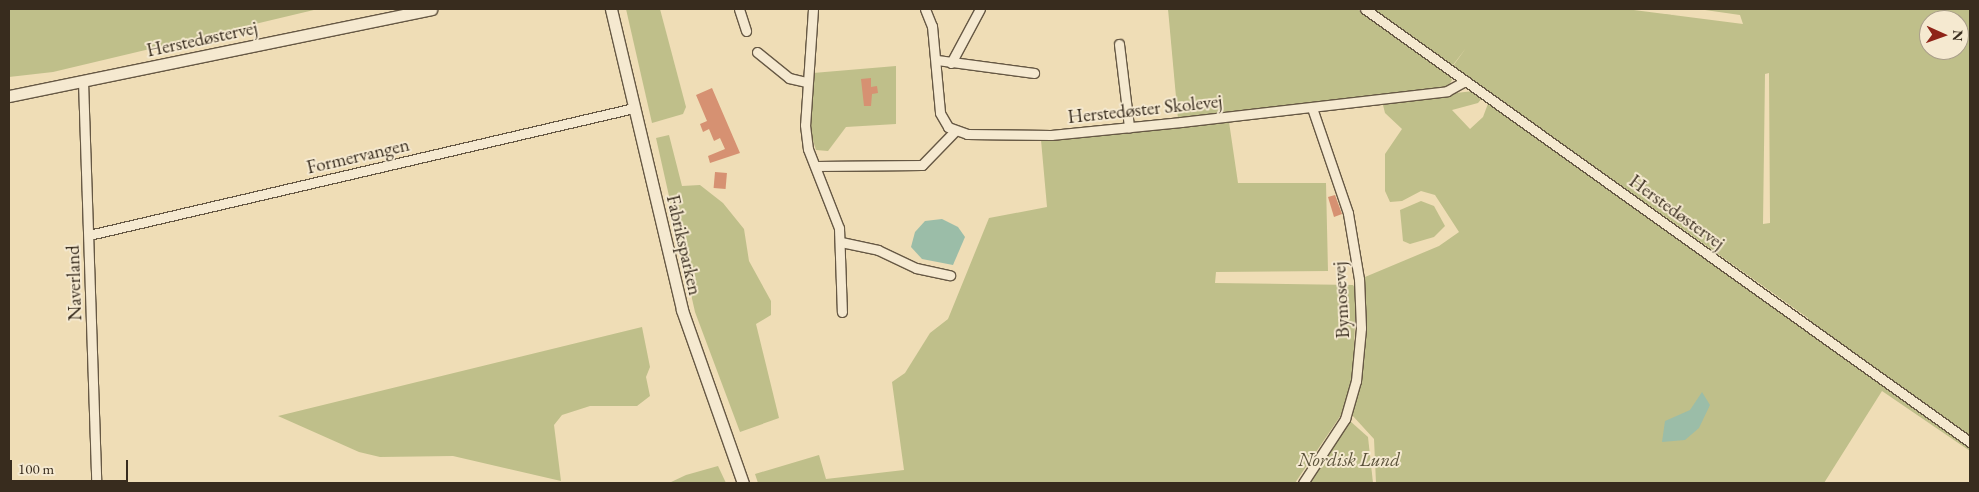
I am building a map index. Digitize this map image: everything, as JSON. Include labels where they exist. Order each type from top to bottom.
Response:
[{"type":"street","name":"Herstedøstervej","points":[[9,96],[431,9]]},
{"type":"street","name":"Fabriksparken","points":[[611,9],[682,310],[744,483]]},
{"type":"street","points":[[740,9],[746,32]]},
{"type":"street","points":[[813,9],[806,82],[805,125],[816,166],[835,212],[841,242],[842,312]]},
{"type":"street","points":[[816,166],[922,165],[955,131],[940,113],[937,60],[932,26],[926,9]]},
{"type":"street","points":[[951,63],[980,9]]},
{"type":"street","name":"Herstedøstervej","points":[[1365,9],[1970,442]]},
{"type":"street","points":[[1119,44],[1129,127]]},
{"type":"street","points":[[757,52],[789,78],[806,82]]},
{"type":"street","points":[[937,60],[1034,73]]},
{"type":"street","name":"Naverland","points":[[83,81],[96,483]]},
{"type":"street","name":"Herstedøster Skolevej","points":[[955,131],[1018,136],[1129,127],[1312,108],[1447,91],[1465,81]]},
{"type":"street","name":"Formervangen","points":[[89,235],[634,108]]},
{"type":"street","name":"Bymosevej","points":[[1303,483],[1345,419],[1356,381],[1362,328],[1359,279],[1348,213],[1312,108]]},
{"type":"street","points":[[841,242],[878,250],[929,272],[950,275]]},
{"type":"green space","points":[[9,9],[318,9],[53,72],[9,77]]},
{"type":"green space","points":[[626,9],[660,9],[686,107],[683,114],[652,123]]},
{"type":"green space","points":[[1168,9],[1357,9],[1448,73],[1452,80],[1448,87],[1178,119]]},
{"type":"green space","points":[[1372,9],[1626,9],[1743,24],[1740,15],[1698,9],[1970,9],[1970,451],[1882,391],[1824,483],[1376,483],[1374,439],[1352,415],[1365,356],[1365,277],[1439,246],[1459,232],[1435,195],[1421,191],[1402,201],[1390,202],[1385,191],[1385,154],[1402,129],[1385,113],[1382,101],[1474,91],[1483,97],[1478,103],[1452,110],[1470,129],[1483,117],[1489,101],[1806,330],[1808,318],[1453,66],[1466,48],[1453,65]],"holes":[[[1769,73],[1770,223],[1763,224],[1765,74]]]},
{"type":"green space","points":[[896,66],[896,124],[846,127],[828,151],[816,150],[809,128],[813,73]]},
{"type":"green space","points":[[1229,122],[1238,183],[1326,183],[1328,271],[1216,272],[1215,283],[1353,285],[1356,290],[1353,381],[1341,415],[1295,483],[758,483],[755,474],[819,455],[826,479],[904,470],[892,382],[905,373],[930,333],[948,319],[989,218],[1047,207],[1041,140]]},
{"type":"green space","points":[[669,135],[682,186],[700,185],[723,203],[744,229],[749,261],[771,301],[771,315],[756,324],[779,418],[740,432],[695,312],[656,138]]},
{"type":"green space","points":[[1421,201],[1434,206],[1445,226],[1434,237],[1410,244],[1403,241],[1400,210]]},
{"type":"green space","points":[[642,327],[650,367],[646,377],[650,396],[637,406],[590,406],[562,415],[554,425],[561,481],[453,456],[380,457],[359,452],[278,416]]},
{"type":"green space","name":"Nordisk Lund","points":[[1350,421],[1368,437],[1373,483],[1310,483]]},
{"type":"green space","points":[[718,466],[726,483],[669,483],[686,475]]},
{"type":"shaded area","points":[[942,219],[958,227],[965,237],[953,265],[922,259],[911,247],[915,232],[925,221]]},
{"type":"shaded area","points":[[1702,392],[1710,405],[1699,428],[1685,440],[1662,442],[1665,421],[1690,410]]},
{"type":"building","points":[[871,78],[871,87],[877,86],[878,93],[872,94],[871,106],[864,106],[861,79]]},
{"type":"building","points":[[712,88],[740,153],[710,163],[708,156],[725,149],[720,138],[714,141],[709,129],[703,132],[700,124],[707,121],[696,95]]},
{"type":"building","points":[[715,172],[727,173],[726,189],[714,188]]},
{"type":"building","points":[[1335,195],[1342,214],[1334,217],[1328,197]]}]
